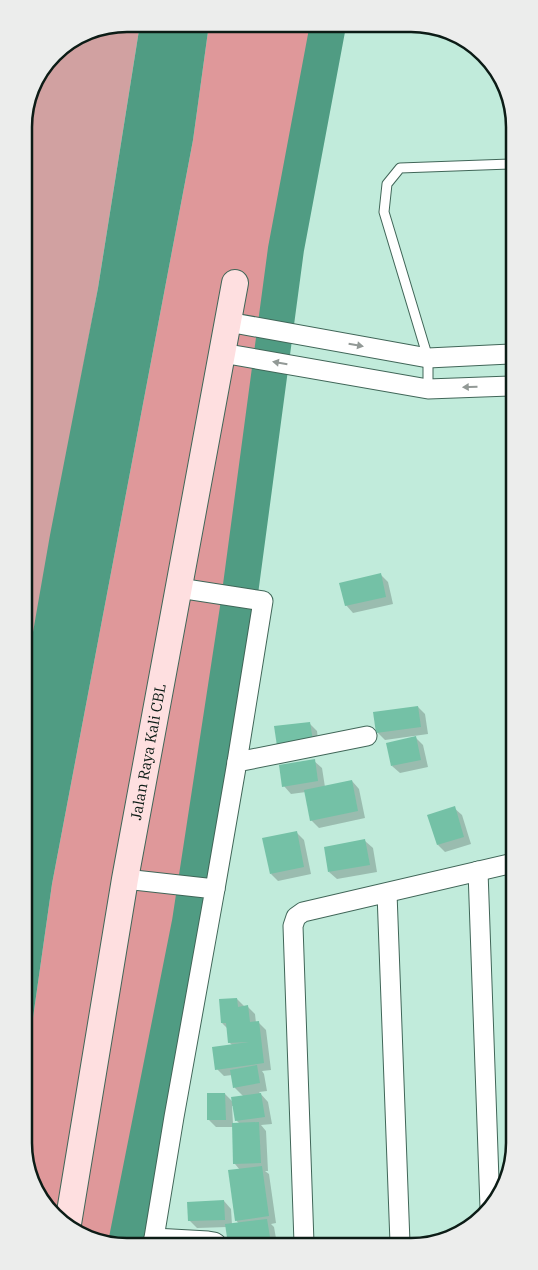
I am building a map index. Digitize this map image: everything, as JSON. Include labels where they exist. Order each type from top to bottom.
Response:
[{"type":"main road","name":"Jalan Raya Kali CBL","points":[[69,1217],[125,879],[235,283]]},
{"type":"street","points":[[228,322],[428,358],[506,354]]},
{"type":"street","points":[[222,353],[428,389],[506,386]]},
{"type":"street","points":[[154,1238],[211,888],[237,762],[263,601],[178,588]]},
{"type":"street","points":[[237,762],[367,736]]},
{"type":"street","points":[[304,1238],[293,926],[296,917],[303,912],[505,865]]},
{"type":"street","points":[[478,871],[490,1195]]},
{"type":"street","points":[[125,879],[211,888]]},
{"type":"street","points":[[387,893],[400,1238]]},
{"type":"lane","points":[[428,389],[428,358],[384,212],[387,184],[400,168],[506,164]]},
{"type":"shaded area","points":[[139,33],[98,288],[32,637],[33,115],[45,80],[56,65],[75,48],[85,42],[109,34]]},
{"type":"shaded area","points":[[139,33],[208,33],[193,140],[52,884],[32,1024],[32,635],[98,288]]},
{"type":"shaded area","points":[[208,33],[328,33],[121,1238],[109,1236],[85,1228],[70,1218],[52,1200],[40,1179],[33,1155],[32,1143],[32,1024],[52,884],[193,140]]},
{"type":"building","points":[[381,573],[386,597],[345,606],[339,583]]},
{"type":"building","points":[[418,706],[421,727],[376,733],[373,712]]},
{"type":"building","points":[[310,722],[313,741],[277,746],[274,726]]},
{"type":"building","points":[[416,736],[421,760],[391,766],[386,743]]},
{"type":"building","points":[[315,759],[318,781],[282,787],[279,765]]},
{"type":"building","points":[[352,780],[358,811],[310,821],[304,790]]},
{"type":"building","points":[[455,806],[464,837],[437,845],[427,815]]},
{"type":"building","points":[[297,831],[304,867],[270,874],[262,838]]},
{"type":"building","points":[[365,839],[370,865],[328,872],[324,847]]},
{"type":"building","points":[[237,998],[238,1007],[248,1005],[250,1022],[259,1021],[264,1063],[215,1070],[212,1047],[249,1042],[228,1043],[226,1023],[221,1023],[219,999]]},
{"type":"building","points":[[257,1065],[260,1083],[233,1088],[230,1070]]},
{"type":"building","points":[[207,1093],[225,1093],[226,1120],[207,1120]]},
{"type":"building","points":[[261,1093],[265,1117],[235,1121],[231,1097]]},
{"type":"building","points":[[259,1122],[261,1163],[233,1164],[232,1123]]},
{"type":"building","points":[[262,1166],[269,1216],[235,1221],[228,1170]]},
{"type":"building","points":[[224,1200],[225,1220],[188,1221],[187,1202]]},
{"type":"building","points":[[267,1219],[270,1238],[227,1238],[225,1224]]},
{"type":"waterway","points":[[127,1238],[190,922],[238,608],[286,249],[326,33]]}]
